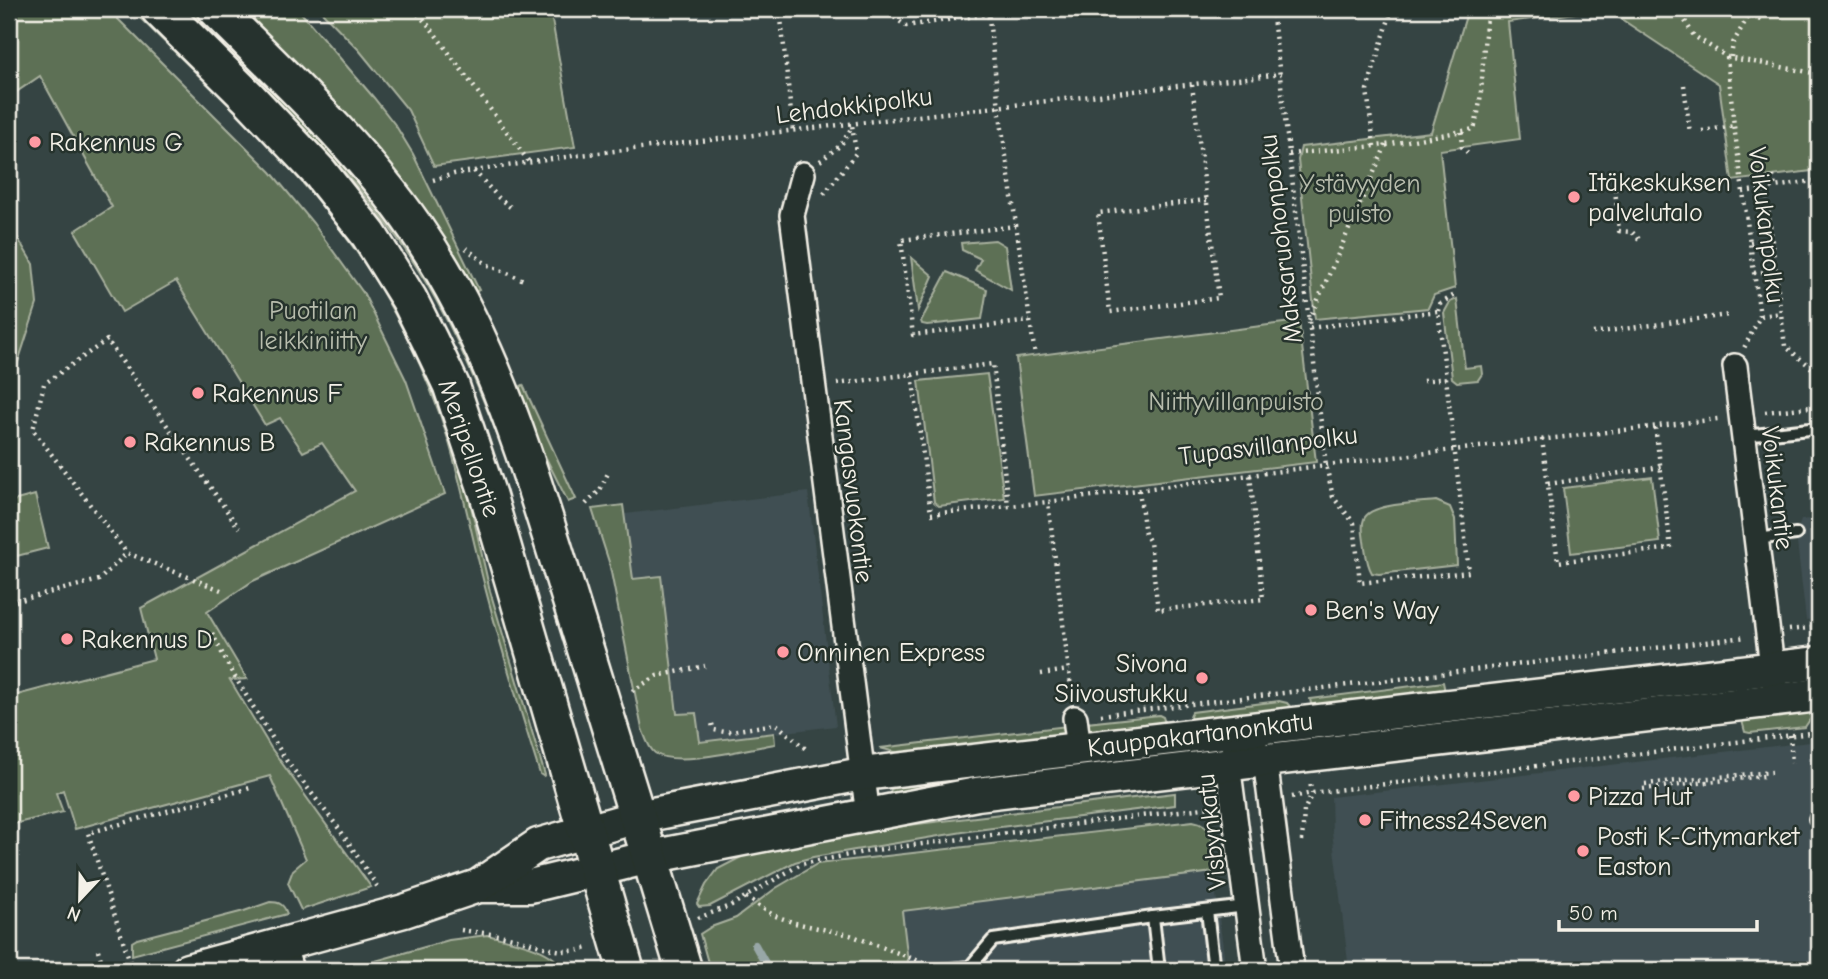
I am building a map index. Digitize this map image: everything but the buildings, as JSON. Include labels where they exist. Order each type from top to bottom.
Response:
[{"type":"main road","name":"Meripellontie","points":[[159,9],[320,173],[369,235],[409,299],[430,341],[451,385],[473,447],[626,970]]},
{"type":"main road","name":"Meripellontie","points":[[216,9],[379,178],[415,226],[470,318],[491,363],[522,447],[684,970]]},
{"type":"main road","name":"Kauppakartanonkatu","points":[[478,886],[538,845],[638,817],[1077,733],[1241,730],[1819,663]]},
{"type":"main road","name":"Kauppakartanonkatu","points":[[478,886],[530,886],[596,869],[977,794],[1819,695]]},
{"type":"main road","points":[[188,970],[287,958],[404,911],[478,886]]},
{"type":"street","name":"Kangasvuokontie","points":[[803,174],[792,215],[868,816]]},
{"type":"street","name":"Voikukantie","points":[[1735,366],[1776,700]]},
{"type":"street","points":[[1241,730],[1265,760],[1292,970]]},
{"type":"street","name":"Visbynkatu","points":[[1241,730],[1228,764],[1255,970]]},
{"type":"lane","points":[[1742,426],[1819,428]]},
{"type":"lane","points":[[1756,539],[1796,534]]},
{"type":"lane","points":[[940,970],[970,967],[993,940],[1247,906]]},
{"type":"lane","points":[[1207,911],[1214,970]]},
{"type":"lane","points":[[1153,917],[1159,970]]},
{"type":"path","points":[[414,9],[529,162]]},
{"type":"path","points":[[780,9],[793,132]]},
{"type":"path","points":[[883,9],[906,26],[988,11],[999,108],[1035,355]]},
{"type":"path","name":"Maksaruohonpolku","points":[[1272,9],[1326,465],[1333,497],[1354,523],[1360,583],[1469,572],[1456,449]]},
{"type":"path","points":[[1374,146],[1367,90],[1392,9]]},
{"type":"path","points":[[1289,154],[1386,145],[1474,129],[1480,109],[1483,44],[1489,9]]},
{"type":"path","points":[[1678,9],[1694,36],[1729,57],[1819,73]]},
{"type":"path","points":[[1740,9],[1762,21]]},
{"type":"path","points":[[1729,57],[1733,43],[1749,15]]},
{"type":"path","name":"Voikukanpolku","points":[[1729,57],[1734,126],[1760,316],[1735,366]]},
{"type":"path","name":"Lehdokkipolku","points":[[433,180],[474,170],[529,162],[1281,74]]},
{"type":"path","points":[[1192,85],[1207,200],[1219,298],[1110,312],[1098,213],[1207,200]]},
{"type":"path","points":[[1684,85],[1690,132]]},
{"type":"path","points":[[852,125],[856,153]]},
{"type":"path","points":[[803,174],[841,145],[852,125]]},
{"type":"path","points":[[1702,131],[1734,126]]},
{"type":"path","points":[[1461,132],[1462,147],[1469,154]]},
{"type":"path","points":[[1309,321],[1386,145]]},
{"type":"path","points":[[474,170],[499,198],[514,210]]},
{"type":"path","points":[[1773,176],[1775,187]]},
{"type":"path","points":[[1764,177],[1785,346],[1819,374]]},
{"type":"path","points":[[1743,192],[1819,180]]},
{"type":"path","points":[[1615,189],[1619,231],[1632,232],[1643,242]]},
{"type":"path","points":[[1016,226],[901,240],[913,335],[1030,321]]},
{"type":"path","points":[[1750,242],[1772,239]]},
{"type":"path","points":[[464,247],[486,264],[526,281]]},
{"type":"path","points":[[1754,273],[1776,271]]},
{"type":"path","points":[[1456,294],[1440,304],[1438,311],[1456,449]]},
{"type":"path","points":[[1310,328],[1438,311]]},
{"type":"path","points":[[1760,316],[1781,313]]},
{"type":"path","points":[[1593,333],[1728,315]]},
{"type":"path","points":[[221,590],[127,553],[33,430],[44,384],[107,340],[239,528]]},
{"type":"path","points":[[831,384],[993,364],[1008,506]]},
{"type":"path","name":"Tupasvillanpolku","points":[[912,374],[931,514],[1048,502],[1326,465],[1656,426],[1742,426]]},
{"type":"path","points":[[1423,381],[1447,378]]},
{"type":"path","points":[[1771,411],[1819,406]]},
{"type":"path","points":[[1542,439],[1558,562],[1671,548],[1656,426]]},
{"type":"path","points":[[1548,484],[1661,467]]},
{"type":"path","points":[[586,504],[600,490],[608,471]]},
{"type":"path","points":[[1139,490],[1145,534],[1150,542],[1158,610],[1264,599],[1250,475]]},
{"type":"path","points":[[1048,502],[1077,733],[1755,635]]},
{"type":"path","points":[[9,603],[99,580],[127,553]]},
{"type":"path","points":[[1798,629],[1819,627]]},
{"type":"path","points":[[212,633],[230,669],[286,760],[341,830],[381,893]]},
{"type":"path","points":[[632,691],[657,676],[705,666]]},
{"type":"path","points":[[1041,674],[1069,670]]},
{"type":"path","points":[[712,724],[714,730],[725,732],[776,724],[807,750]]},
{"type":"path","points":[[1299,796],[1819,732]]},
{"type":"path","points":[[1790,735],[1792,763]]},
{"type":"path","points":[[1811,769],[1819,768]]},
{"type":"path","points":[[1764,776],[1644,787],[1772,772]]},
{"type":"path","points":[[130,962],[88,833],[250,788]]},
{"type":"path","points":[[698,918],[730,906],[801,864],[863,852],[1210,807]]},
{"type":"path","points":[[746,897],[773,915],[794,923],[850,935],[940,970]]},
{"type":"path","points":[[461,930],[515,938],[572,953]]},
{"type":"path","points":[[98,950],[104,969]]},
{"type":"shaded area","points":[[808,492],[836,726],[700,742],[696,714],[677,715],[661,576],[633,579],[625,514]]},
{"type":"shaded area","points":[[1819,518],[1819,618],[1806,620],[1796,534],[1801,520]]},
{"type":"shaded area","points":[[1819,741],[1819,970],[1349,970],[1332,832],[1331,797]]},
{"type":"shaded area","points":[[1213,872],[1226,970],[909,970],[901,911]]},
{"type":"green space","name":"Puotilan leikkiniitty","points":[[9,9],[108,9],[271,172],[313,223],[364,294],[406,380],[445,494],[253,581],[207,612],[247,679],[230,680],[271,748],[371,887],[301,910],[288,883],[293,870],[306,859],[270,776],[75,829],[63,790],[56,793],[63,812],[9,825],[9,697],[154,659],[141,608],[355,491],[322,443],[303,452],[280,418],[265,425],[176,281],[122,312],[75,231],[112,207],[40,76],[9,97]]},
{"type":"green space","points":[[131,9],[137,9],[275,146],[329,207],[384,287],[433,387],[452,439],[469,497],[490,591],[545,775],[540,774],[505,660],[449,442],[431,390],[395,314],[351,244],[327,212],[246,122]]},
{"type":"green space","points":[[183,9],[197,9],[337,151],[404,238],[458,328],[504,442],[501,444],[476,383],[427,284],[375,208],[282,105]]},
{"type":"green space","points":[[243,9],[298,9],[374,98],[413,154],[479,290],[475,292],[452,251],[399,176],[340,108]]},
{"type":"green space","points":[[319,9],[550,9],[575,147],[434,166],[408,110],[359,50]]},
{"type":"green space","name":"Ystävyyden puisto","points":[[1468,9],[1606,9],[1508,22],[1520,139],[1440,150],[1455,288],[1434,295],[1428,308],[1315,319],[1298,160],[1301,147],[1431,132]]},
{"type":"green space","points":[[1606,9],[1819,9],[1819,170],[1732,181],[1719,84]]},
{"type":"green space","points":[[9,223],[33,264],[37,304],[9,390]]},
{"type":"green space","points":[[995,240],[1005,246],[1011,290],[975,270],[981,259],[962,250],[961,243]]},
{"type":"green space","points":[[911,257],[933,276],[918,310]]},
{"type":"green space","points":[[947,272],[987,289],[982,319],[922,324],[921,321]]},
{"type":"green space","points":[[1457,299],[1465,368],[1481,366],[1482,374],[1478,380],[1457,382],[1452,378],[1444,313],[1450,302]]},
{"type":"green space","name":"Niittyvillanpuisto","points":[[1299,321],[1316,462],[1034,496],[1016,358]]},
{"type":"green space","points":[[987,374],[1004,498],[939,506],[934,502],[919,381]]},
{"type":"green space","points":[[523,385],[576,499],[568,502],[543,452],[518,388]]},
{"type":"green space","points":[[1652,477],[1660,542],[1571,553],[1563,488]]},
{"type":"green space","points":[[35,495],[48,548],[9,558],[9,502]]},
{"type":"green space","points":[[1436,501],[1450,507],[1455,519],[1457,565],[1372,573],[1367,561],[1362,530],[1368,514],[1385,507]]},
{"type":"green space","points":[[623,505],[633,579],[661,576],[677,714],[696,713],[700,742],[774,733],[775,744],[695,758],[665,757],[650,748],[642,729],[609,562],[592,509]]},
{"type":"green space","points":[[1443,682],[1445,692],[1312,708],[1310,699]]},
{"type":"green space","points":[[1279,701],[1287,703],[1293,710],[1191,724],[1192,712]]},
{"type":"green space","points":[[1809,706],[1811,718],[1805,727],[1750,733],[1745,732],[1740,713]]},
{"type":"green space","points":[[1159,715],[1163,717],[1166,726],[1088,733],[1087,723]]},
{"type":"green space","points":[[1067,726],[1068,735],[902,754],[880,748]]},
{"type":"green space","points":[[1170,752],[1171,765],[890,793],[891,789],[909,785]]},
{"type":"green space","points":[[1175,793],[1175,805],[969,831],[813,857],[795,862],[710,906],[699,907],[697,904],[718,869],[747,854],[909,825]]},
{"type":"green space","points":[[1193,821],[1201,823],[1210,833],[1213,872],[902,911],[909,970],[710,970],[700,934],[736,918],[776,888],[817,864]]},
{"type":"green space","points":[[270,902],[281,904],[287,914],[132,955],[132,942],[137,939]]},
{"type":"green space","points":[[487,935],[541,951],[558,962],[562,970],[344,970],[449,940]]},
{"type":"waterway","points":[[755,945],[769,970]]},
{"type":"place","name":"Rakennus G","points":[[35,142]]},
{"type":"place","name":"Itäkeskuksen palvelutalo","points":[[1574,197]]},
{"type":"place","name":"Rakennus F","points":[[198,393]]},
{"type":"place","name":"Rakennus B","points":[[130,442]]},
{"type":"place","name":"Ben's Way","points":[[1311,610]]},
{"type":"place","name":"Rakennus D","points":[[67,639]]},
{"type":"place","name":"Onninen Express","points":[[783,652]]},
{"type":"place","name":"Sivona Siivoustukku","points":[[1202,678]]},
{"type":"place","name":"Pizza Hut","points":[[1574,796]]},
{"type":"place","name":"Fitness24Seven","points":[[1365,820]]},
{"type":"place","name":"Posti K-Citymarket Easton","points":[[1583,851]]}]
